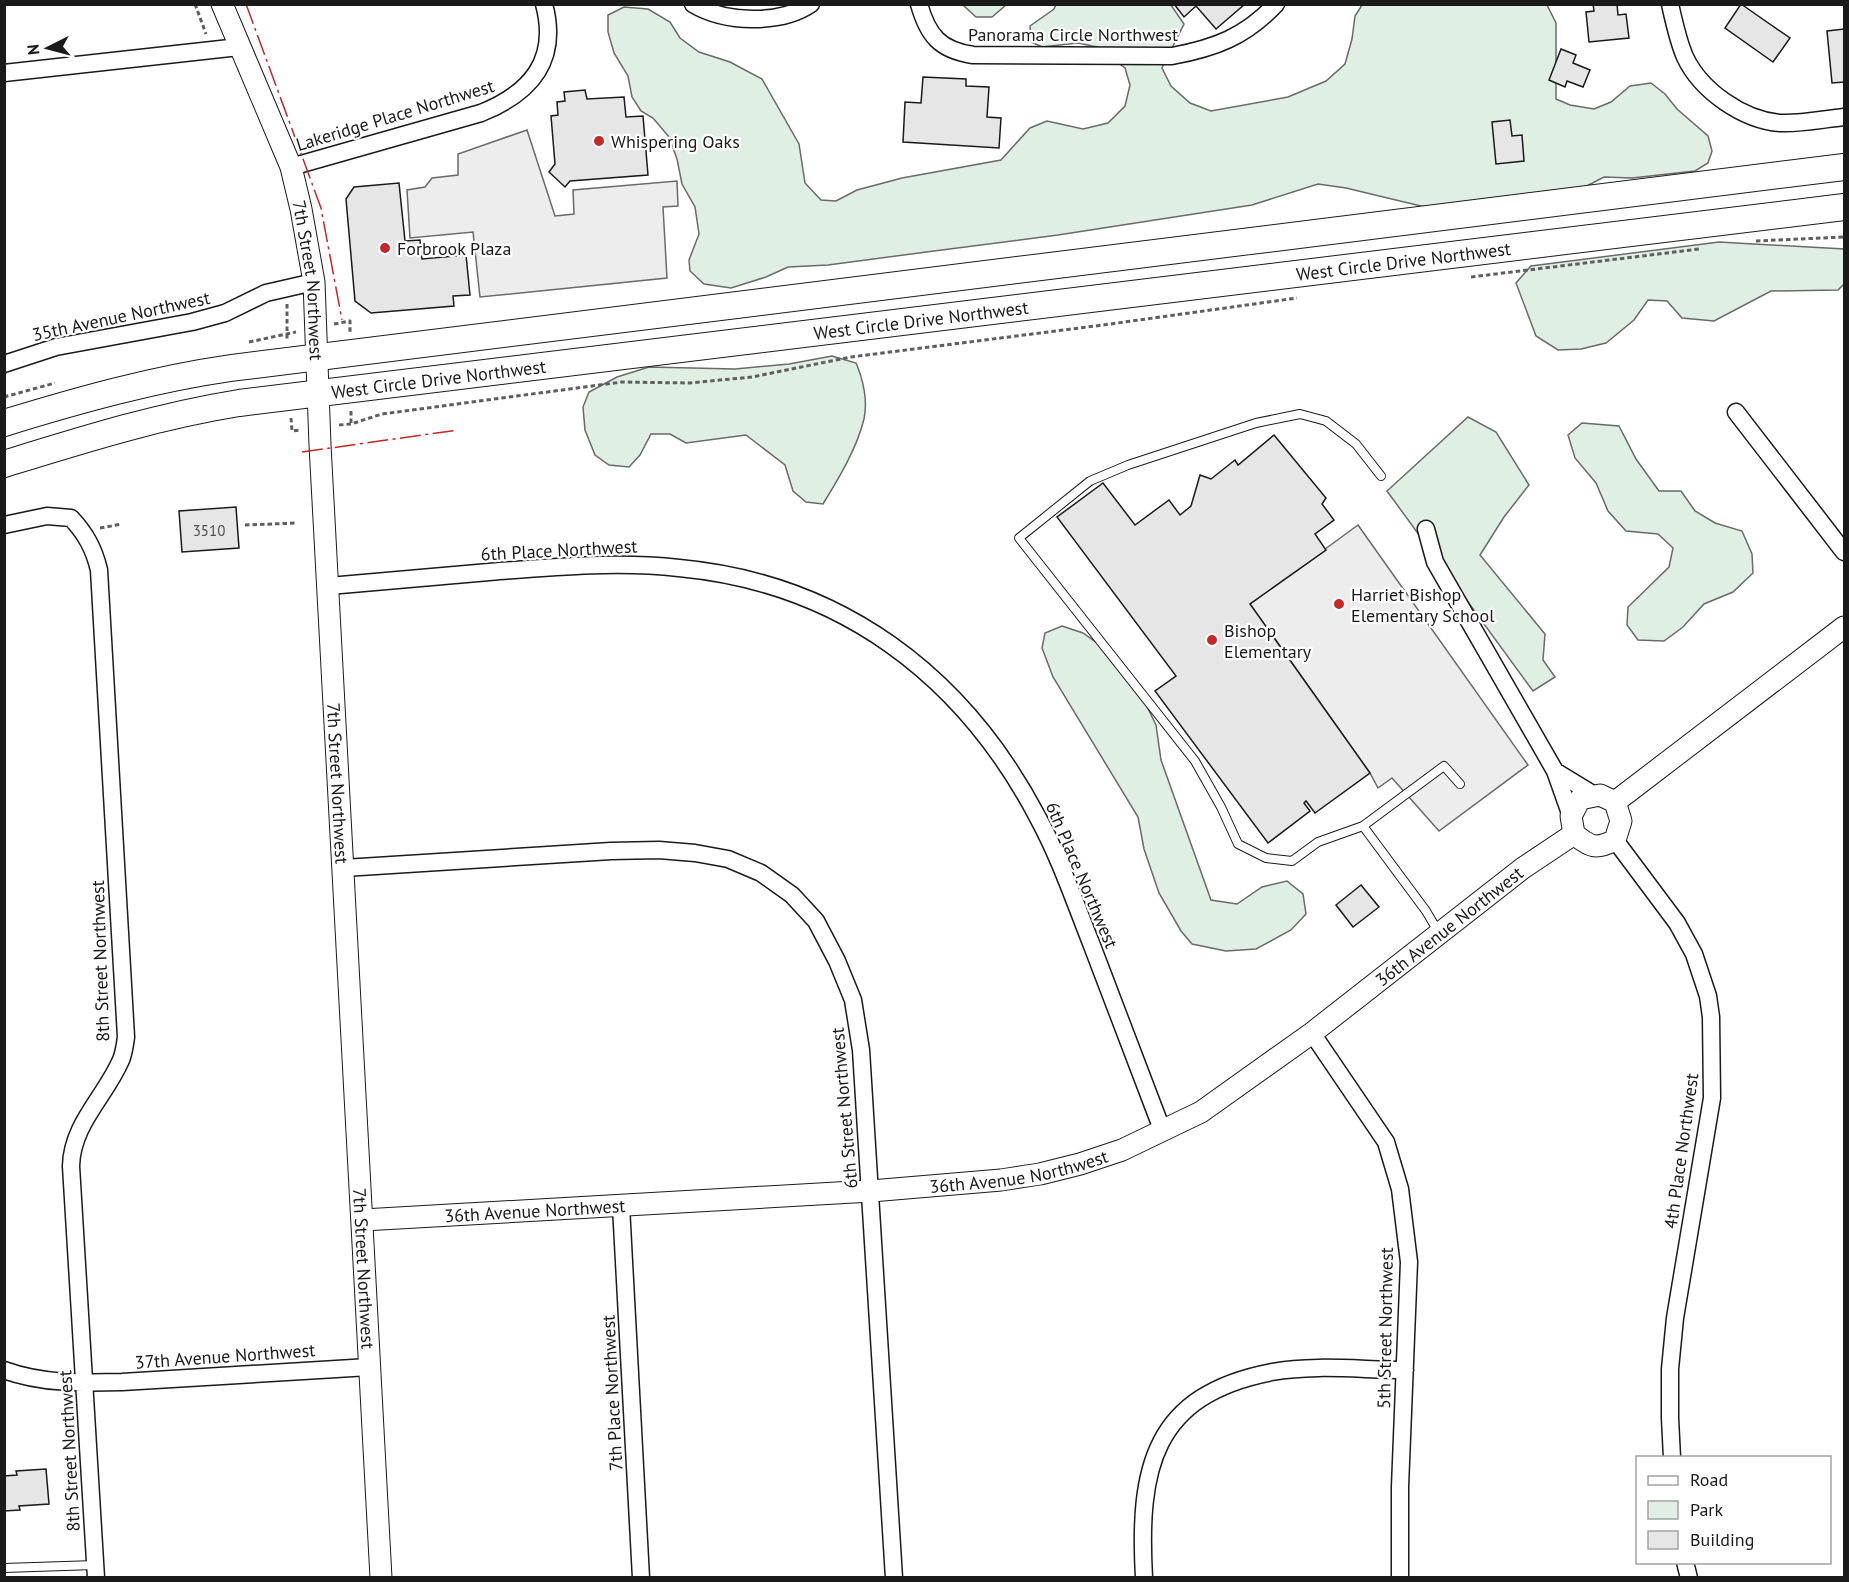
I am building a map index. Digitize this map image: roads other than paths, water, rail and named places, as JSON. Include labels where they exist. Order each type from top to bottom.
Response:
[{"type":"main road","name":"West Circle Drive Northwest","points":[[4,423],[92,397],[159,381],[231,368],[1845,168]]},
{"type":"main road","name":"West Circle Drive Northwest","points":[[4,465],[114,430],[174,415],[239,403],[1845,207]]},
{"type":"street","name":"7th Street Northwest","points":[[222,4],[291,167],[302,209],[314,282],[381,1578]]},
{"type":"street","name":"Lakeridge Place Northwest","points":[[291,167],[481,113],[508,101],[527,85],[544,60],[548,37],[544,4]]},
{"type":"street","points":[[693,4],[720,15],[740,19],[761,19],[786,14],[811,4]]},
{"type":"street","name":"Panorama Circle Northwest","points":[[919,4],[929,32],[942,45],[956,52],[973,55],[1148,56],[1172,56],[1200,51],[1226,42],[1249,29],[1276,4]]},
{"type":"street","points":[[1670,4],[1685,58],[1710,90],[1728,104],[1764,120],[1779,123],[1845,117]]},
{"type":"street","points":[[4,73],[239,47]]},
{"type":"street","name":"35th Avenue Northwest","points":[[4,364],[56,347],[192,322],[225,313],[266,293],[314,282]]},
{"type":"street","points":[[1736,412],[1845,552]]},
{"type":"street","name":"8th Street Northwest","points":[[4,525],[47,516],[71,518],[86,534],[96,555],[99,570],[126,1037],[122,1057],[114,1074],[78,1132],[71,1149],[95,1571]]},
{"type":"street","points":[[1426,529],[1435,562],[1555,771],[1572,825],[1587,845],[1602,847],[1615,840],[1621,821],[1606,799],[1555,771]]},
{"type":"street","name":"6th Place Northwest","points":[[329,586],[553,567],[627,565],[680,568],[744,579],[814,600],[857,623],[891,645],[937,681],[977,724],[1007,763],[1038,816],[1062,869],[1163,1132]]},
{"type":"street","name":"36th Avenue Northwest","points":[[363,1220],[871,1191],[1001,1180],[1040,1174],[1122,1150],[1201,1112],[1312,1033],[1523,868],[1572,825],[1580,799],[1606,799],[1845,627]]},
{"type":"street","name":"4th Place Northwest","points":[[1615,840],[1677,923],[1694,954],[1708,996],[1711,1017],[1712,1098],[1675,1318],[1671,1369],[1672,1456]]},
{"type":"street","name":"6th Street Northwest","points":[[344,868],[611,851],[659,850],[695,853],[728,859],[761,873],[792,895],[816,921],[837,961],[853,1000],[861,1050],[894,1578]]},
{"type":"street","name":"5th Street Northwest","points":[[1312,1033],[1386,1142],[1400,1189],[1409,1262],[1400,1487],[1400,1578]]},
{"type":"street","name":"7th Place Northwest","points":[[621,1206],[641,1578]]},
{"type":"street","name":"37th Avenue Northwest","points":[[4,1370],[29,1377],[84,1383],[369,1367]]},
{"type":"street","points":[[1144,1578],[1142,1538],[1144,1502],[1152,1463],[1167,1431],[1186,1409],[1209,1393],[1240,1381],[1274,1372],[1306,1369],[1405,1370]]},
{"type":"lane","points":[[1381,476],[1356,444],[1326,421],[1300,414],[1256,423],[1128,465],[1090,481],[1019,538],[1194,761],[1221,807],[1238,844],[1266,858],[1292,861],[1318,842],[1363,826],[1444,766],[1460,784]]},
{"type":"lane","points":[[1363,826],[1426,911],[1439,933]]},
{"type":"lane","points":[[4,1568],[95,1571]]},
{"type":"place","name":"Whispering Oaks","points":[[599,141]]},
{"type":"place","name":"Forbrook Plaza","points":[[385,248]]},
{"type":"place","name":"Harriet Bishop Elementary School","points":[[1339,604]]},
{"type":"place","name":"Bishop Elementary","points":[[1212,640]]}]
